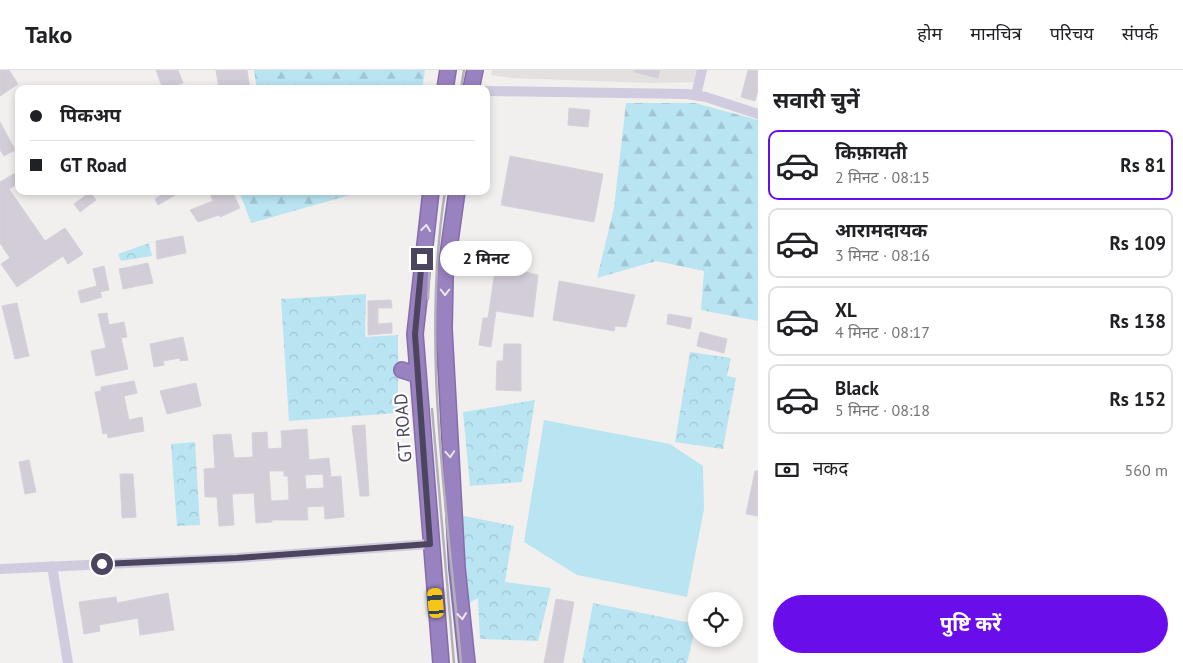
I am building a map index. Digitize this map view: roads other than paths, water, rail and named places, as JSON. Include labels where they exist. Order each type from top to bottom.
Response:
[{"type":"highway","points":[[446,85],[448,70]]},
{"type":"highway","points":[[472,85],[475,70]]},
{"type":"highway","name":"GT ROAD","points":[[430,195],[415,334],[430,544],[441,663]]},
{"type":"highway","points":[[456,195],[445,277],[444,329],[457,568],[467,663]]},
{"type":"highway","points":[[402,370],[418,375]]},
{"type":"street","points":[[696,95],[702,70]]},
{"type":"street","points":[[490,91],[696,95],[758,114]]},
{"type":"street","points":[[0,568],[237,558],[430,544]]},
{"type":"street","points":[[52,566],[68,663]]},
{"type":"railway","points":[[462,85],[464,70]]},
{"type":"railway","points":[[445,195],[438,250],[435,309],[436,368],[443,486],[461,663]]},
{"type":"railway","points":[[428,299],[430,262]]},
{"type":"railway","points":[[432,409],[454,663]]}]
